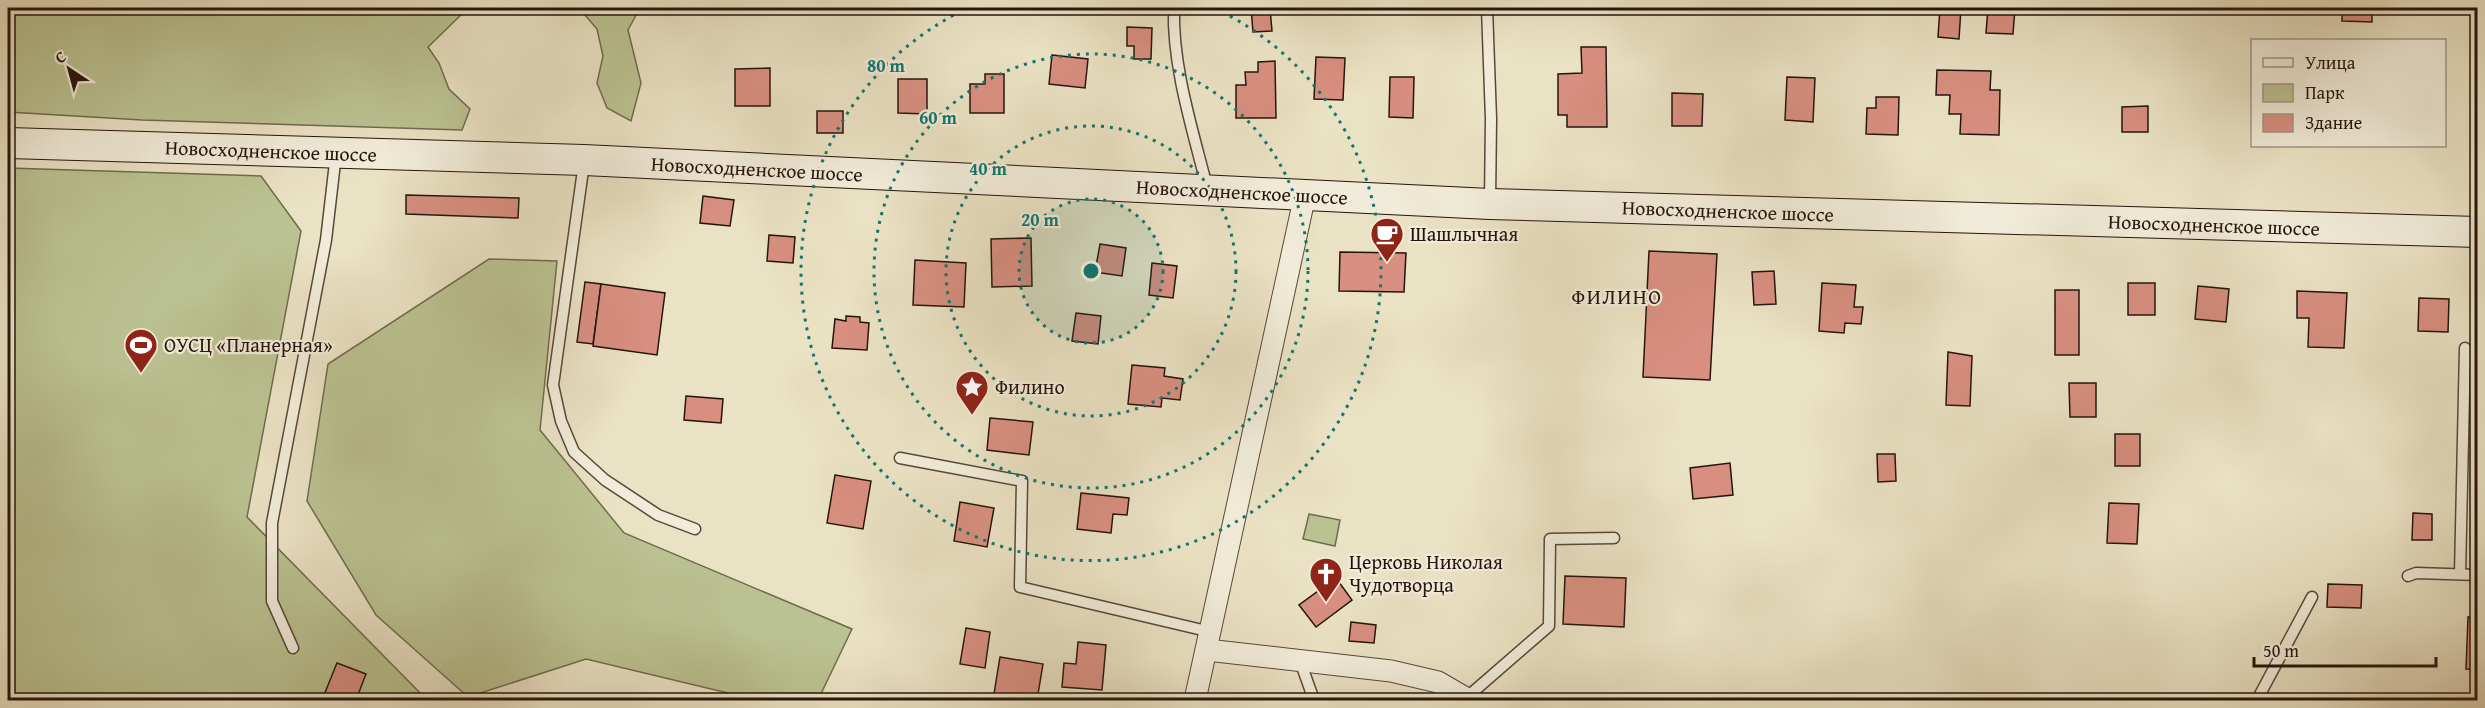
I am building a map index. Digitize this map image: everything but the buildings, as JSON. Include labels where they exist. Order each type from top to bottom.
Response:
[{"type":"main road","name":"Новосходненское шоссе","points":[[8,143],[584,160],[1490,204],[2478,232]]},
{"type":"street","points":[[1195,700],[1305,195]]},
{"type":"street","points":[[1209,641],[1300,660],[1391,670],[1438,682],[1467,699]]},
{"type":"lane","points":[[1174,8],[1173,27],[1186,103],[1208,191]]},
{"type":"lane","points":[[1487,8],[1491,119],[1490,204]]},
{"type":"lane","points":[[293,648],[273,601],[272,523],[326,240],[336,153]]},
{"type":"lane","points":[[584,160],[553,385],[561,422],[574,452],[605,480],[658,515],[695,529]]},
{"type":"lane","points":[[2460,574],[2465,348]]},
{"type":"lane","points":[[900,458],[1022,481],[1020,587],[1209,641]]},
{"type":"lane","points":[[1467,699],[1549,626],[1550,539],[1614,538]]},
{"type":"lane","points":[[2408,576],[2416,573],[2478,575]]},
{"type":"lane","points":[[2257,700],[2312,597]]},
{"type":"lane","points":[[1300,660],[1314,700]]},
{"type":"green space","points":[[8,8],[468,8],[428,47],[439,63],[449,89],[470,109],[462,130],[142,120],[8,112]]},
{"type":"green space","points":[[579,8],[640,8],[628,30],[641,83],[631,121],[607,108],[597,83],[603,56],[597,29]]},
{"type":"green space","points":[[2410,8],[2477,8],[2477,11],[2412,13]]},
{"type":"green space","name":"ОУСЦ «Планерная»","points":[[8,168],[261,176],[301,231],[247,517],[427,700],[8,700]]},
{"type":"green space","points":[[489,259],[557,261],[540,430],[624,533],[852,629],[818,700],[757,700],[586,659],[468,697],[376,615],[307,501],[328,364]]},
{"type":"green space","points":[[1309,514],[1340,520],[1335,546],[1303,539]]},
{"type":"place","name":"Шашлычная","points":[[1387,263]]},
{"type":"place","name":"ОУСЦ «Планерная»","points":[[141,374]]},
{"type":"place","name":"Филино","points":[[972,416]]},
{"type":"place","name":"Церковь Николая Чудотворца","points":[[1326,603]]},
{"type":"district","name":"ФИЛИНО","points":[[1617,297]]}]
